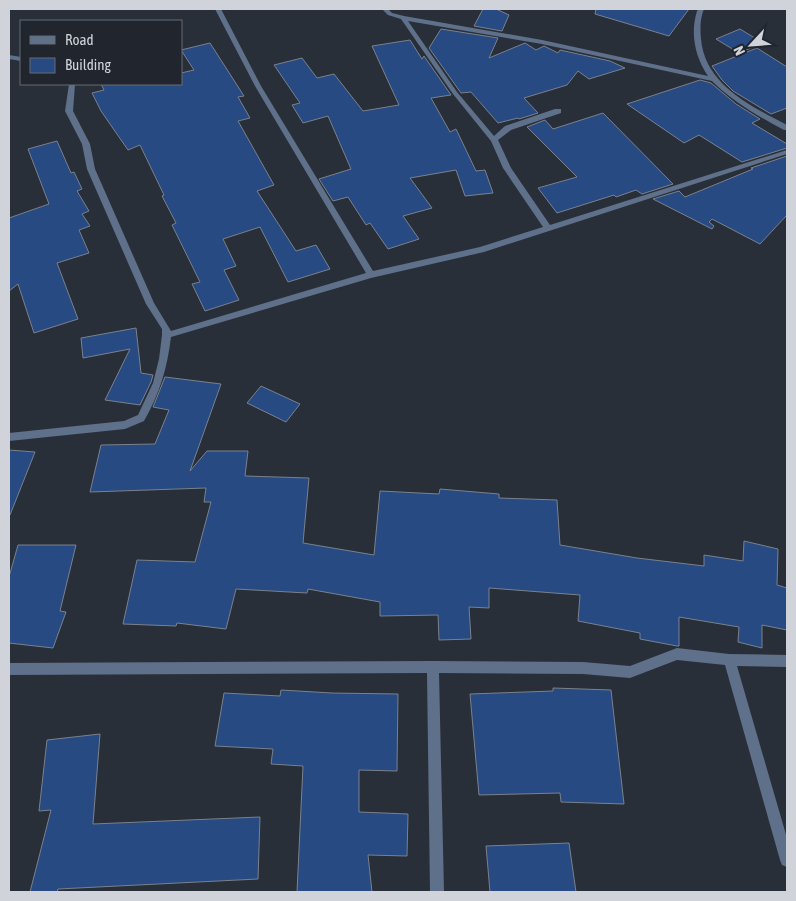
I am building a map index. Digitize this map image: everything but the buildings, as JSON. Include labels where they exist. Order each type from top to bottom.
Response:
[{"type":"street","points":[[218,9],[258,86],[371,275]]},
{"type":"street","points":[[385,9],[390,14],[403,18],[542,42],[712,79]]},
{"type":"street","points":[[700,9],[696,44],[702,63],[712,79],[740,102],[787,128]]},
{"type":"street","points":[[403,18],[455,94],[494,140],[507,168],[548,228]]},
{"type":"street","points":[[9,437],[125,425],[141,418],[158,383],[164,359],[166,329],[150,304],[91,170],[86,144],[69,110],[72,85]]},
{"type":"street","points":[[494,140],[508,128],[558,111]]},
{"type":"street","points":[[167,335],[371,275],[480,250],[787,152]]},
{"type":"street","points":[[9,669],[433,667],[583,668],[630,672],[676,654],[730,660],[787,661]]},
{"type":"street","points":[[730,660],[787,860]]},
{"type":"street","points":[[433,667],[437,892]]}]
